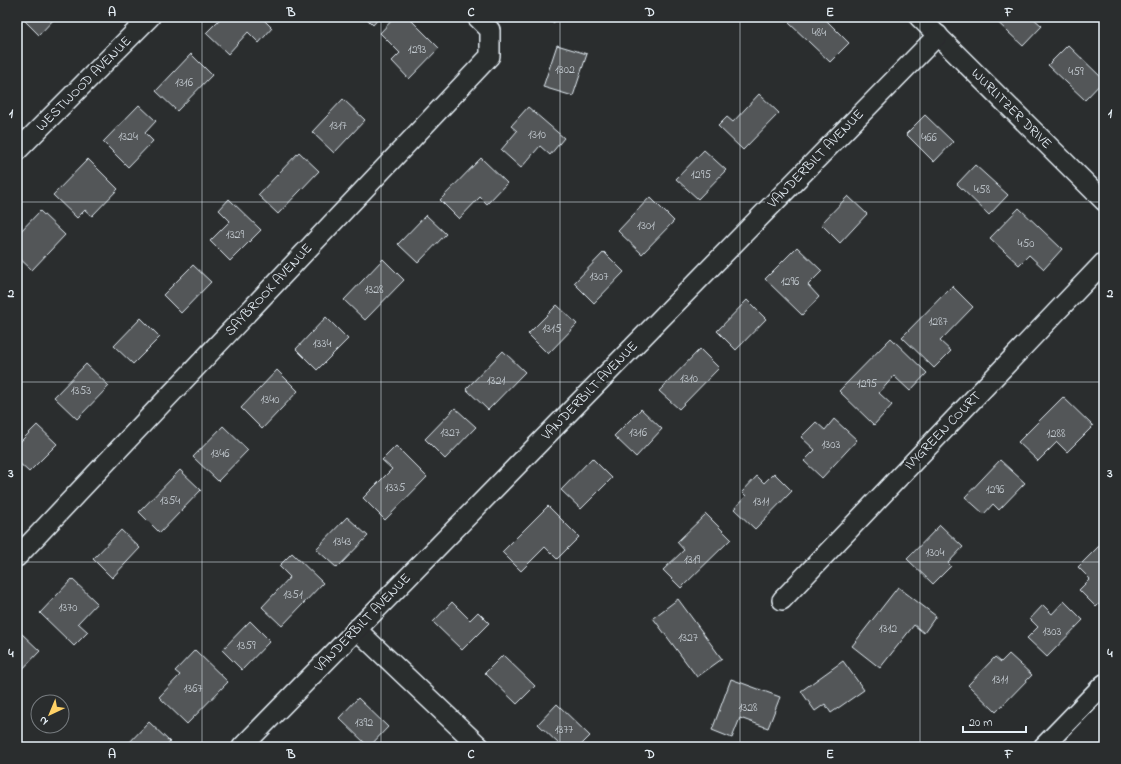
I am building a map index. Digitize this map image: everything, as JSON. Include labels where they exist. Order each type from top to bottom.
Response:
[{"type":"street","name":"WESTWOOD AVENUE","points":[[17,151],[150,17]]},
{"type":"street","name":"SAYBROOK AVENUE","points":[[17,557],[490,56],[490,30],[477,17]]},
{"type":"street","name":"WURLITZER DRIVE","points":[[919,17],[1104,201]]},
{"type":"street","name":"VANDERBILT AVENUE","points":[[242,747],[938,35]]},
{"type":"street","name":"IVYGREEN COURT","points":[[782,600],[1104,262]]},
{"type":"street","points":[[356,629],[480,747]]},
{"type":"street","points":[[1043,747],[1104,684]]},
{"type":"building","points":[[21,17],[56,17],[39,35]]},
{"type":"building","points":[[222,17],[261,17],[272,28],[259,43],[248,32],[228,54],[206,33]]},
{"type":"building","points":[[365,17],[380,17],[373,25]]},
{"type":"building","points":[[395,17],[408,17],[439,48],[409,79],[392,61],[400,53],[380,33]]},
{"type":"building","points":[[549,17],[564,17],[552,23]]},
{"type":"building","points":[[794,17],[823,17],[849,43],[830,62],[789,23]]},
{"type":"building","points":[[992,17],[1032,17],[1042,26],[1023,46]]},
{"type":"building","points":[[557,45],[587,54],[573,96],[543,87]]},
{"type":"building","points":[[1068,45],[1104,80],[1085,100],[1048,65]]},
{"type":"building","points":[[17,49],[21,53],[17,58]]},
{"type":"building","points":[[191,54],[212,75],[177,111],[156,91]]},
{"type":"building","points":[[759,94],[779,113],[743,150],[718,126],[727,117],[733,122]]},
{"type":"building","points":[[343,99],[365,120],[334,153],[312,132]]},
{"type":"building","points":[[139,105],[156,121],[145,133],[153,141],[128,167],[103,142]]},
{"type":"building","points":[[528,107],[564,138],[550,155],[540,146],[521,168],[501,150],[517,131],[511,126]]},
{"type":"building","points":[[925,115],[953,142],[934,162],[906,134]]},
{"type":"building","points":[[1104,117],[1104,126],[1100,122]]},
{"type":"building","points":[[704,150],[726,170],[698,199],[676,179]]},
{"type":"building","points":[[299,152],[319,171],[278,214],[258,195]]},
{"type":"building","points":[[481,158],[507,183],[487,204],[480,197],[459,219],[440,200]]},
{"type":"building","points":[[88,159],[118,189],[92,216],[85,210],[77,218],[53,195]]},
{"type":"building","points":[[975,165],[1008,195],[989,215],[957,184]]},
{"type":"building","points":[[848,196],[867,214],[840,243],[821,224]]},
{"type":"building","points":[[650,197],[674,221],[642,254],[618,231]]},
{"type":"building","points":[[229,199],[261,230],[230,261],[210,241],[230,221],[219,210]]},
{"type":"building","points":[[1019,208],[1062,249],[1044,269],[1029,255],[1019,265],[990,238]]},
{"type":"building","points":[[40,211],[65,235],[32,270],[17,256],[17,235]]},
{"type":"building","points":[[426,215],[446,234],[418,263],[398,244]]},
{"type":"building","points":[[797,247],[822,271],[808,285],[819,297],[802,315],[765,279]]},
{"type":"building","points":[[604,252],[624,272],[594,303],[574,283]]},
{"type":"building","points":[[383,259],[404,280],[365,320],[344,300]]},
{"type":"building","points":[[193,265],[211,282],[181,313],[163,295]]},
{"type":"building","points":[[952,286],[973,307],[940,341],[951,351],[934,368],[902,337]]},
{"type":"building","points":[[747,300],[766,319],[736,350],[717,331]]},
{"type":"building","points":[[557,305],[577,324],[548,354],[528,334]]},
{"type":"building","points":[[326,317],[348,339],[317,370],[296,349]]},
{"type":"building","points":[[141,318],[160,337],[133,364],[114,346]]},
{"type":"building","points":[[891,338],[927,373],[910,391],[894,376],[879,393],[892,405],[874,425],[839,391]]},
{"type":"building","points":[[700,349],[719,368],[679,409],[659,391]]},
{"type":"building","points":[[503,351],[525,372],[488,410],[466,389]]},
{"type":"building","points":[[86,364],[109,386],[77,419],[54,397]]},
{"type":"building","points":[[277,370],[298,391],[262,429],[241,408]]},
{"type":"building","points":[[1063,397],[1093,426],[1067,452],[1057,442],[1038,461],[1018,442]]},
{"type":"building","points":[[455,408],[476,427],[445,459],[425,439]]},
{"type":"building","points":[[641,409],[662,429],[636,457],[614,436]]},
{"type":"building","points":[[834,419],[857,440],[822,478],[804,461],[815,450],[801,437],[816,422],[825,430]]},
{"type":"building","points":[[37,425],[57,444],[29,472],[17,461],[17,445]]},
{"type":"building","points":[[223,426],[248,450],[218,481],[193,457]]},
{"type":"building","points":[[396,446],[427,477],[385,520],[363,498],[392,469],[382,460]]},
{"type":"building","points":[[592,458],[612,478],[581,509],[561,490]]},
{"type":"building","points":[[1000,460],[1025,483],[999,510],[993,504],[984,514],[965,497]]},
{"type":"building","points":[[180,470],[201,490],[160,533],[139,512]]},
{"type":"building","points":[[774,473],[792,491],[755,529],[734,509],[746,496],[742,492],[757,476],[764,483]]},
{"type":"building","points":[[548,506],[579,537],[557,559],[545,547],[521,571],[502,552]]},
{"type":"building","points":[[706,514],[731,539],[681,588],[663,570],[684,550],[677,542]]},
{"type":"building","points":[[347,517],[368,536],[337,568],[316,549]]},
{"type":"building","points":[[940,525],[963,547],[948,563],[951,566],[933,584],[907,559]]},
{"type":"building","points":[[121,530],[140,548],[112,578],[93,559]]},
{"type":"building","points":[[1103,542],[1104,599],[1096,607],[1079,590],[1090,579],[1078,567]]},
{"type":"building","points":[[292,553],[323,583],[282,626],[262,607],[290,577],[279,566]]},
{"type":"building","points":[[72,579],[97,603],[78,623],[88,632],[74,646],[40,613]]},
{"type":"building","points":[[898,587],[936,616],[924,633],[914,625],[880,668],[852,646]]},
{"type":"building","points":[[678,599],[722,659],[697,677],[653,618]]},
{"type":"building","points":[[1064,601],[1083,620],[1047,657],[1027,638],[1038,627],[1030,619],[1043,605],[1052,614]]},
{"type":"building","points":[[452,602],[470,620],[478,612],[489,623],[462,650],[433,622]]},
{"type":"building","points":[[250,621],[270,641],[242,670],[222,650]]},
{"type":"building","points":[[21,633],[40,651],[17,675],[17,636]]},
{"type":"building","points":[[195,650],[228,682],[187,724],[159,697],[180,675],[175,671]]},
{"type":"building","points":[[1009,654],[1032,675],[996,712],[968,685],[995,657],[1001,662]]},
{"type":"building","points":[[503,655],[535,686],[517,704],[485,673]]},
{"type":"building","points":[[843,661],[864,690],[831,713],[825,704],[815,711],[801,691]]},
{"type":"building","points":[[731,679],[780,697],[768,728],[740,718],[732,738],[712,730]]},
{"type":"building","points":[[358,698],[388,727],[369,747],[339,718]]},
{"type":"building","points":[[557,704],[590,736],[579,747],[562,747],[538,724]]},
{"type":"building","points":[[149,722],[170,742],[165,747],[125,747]]}]
